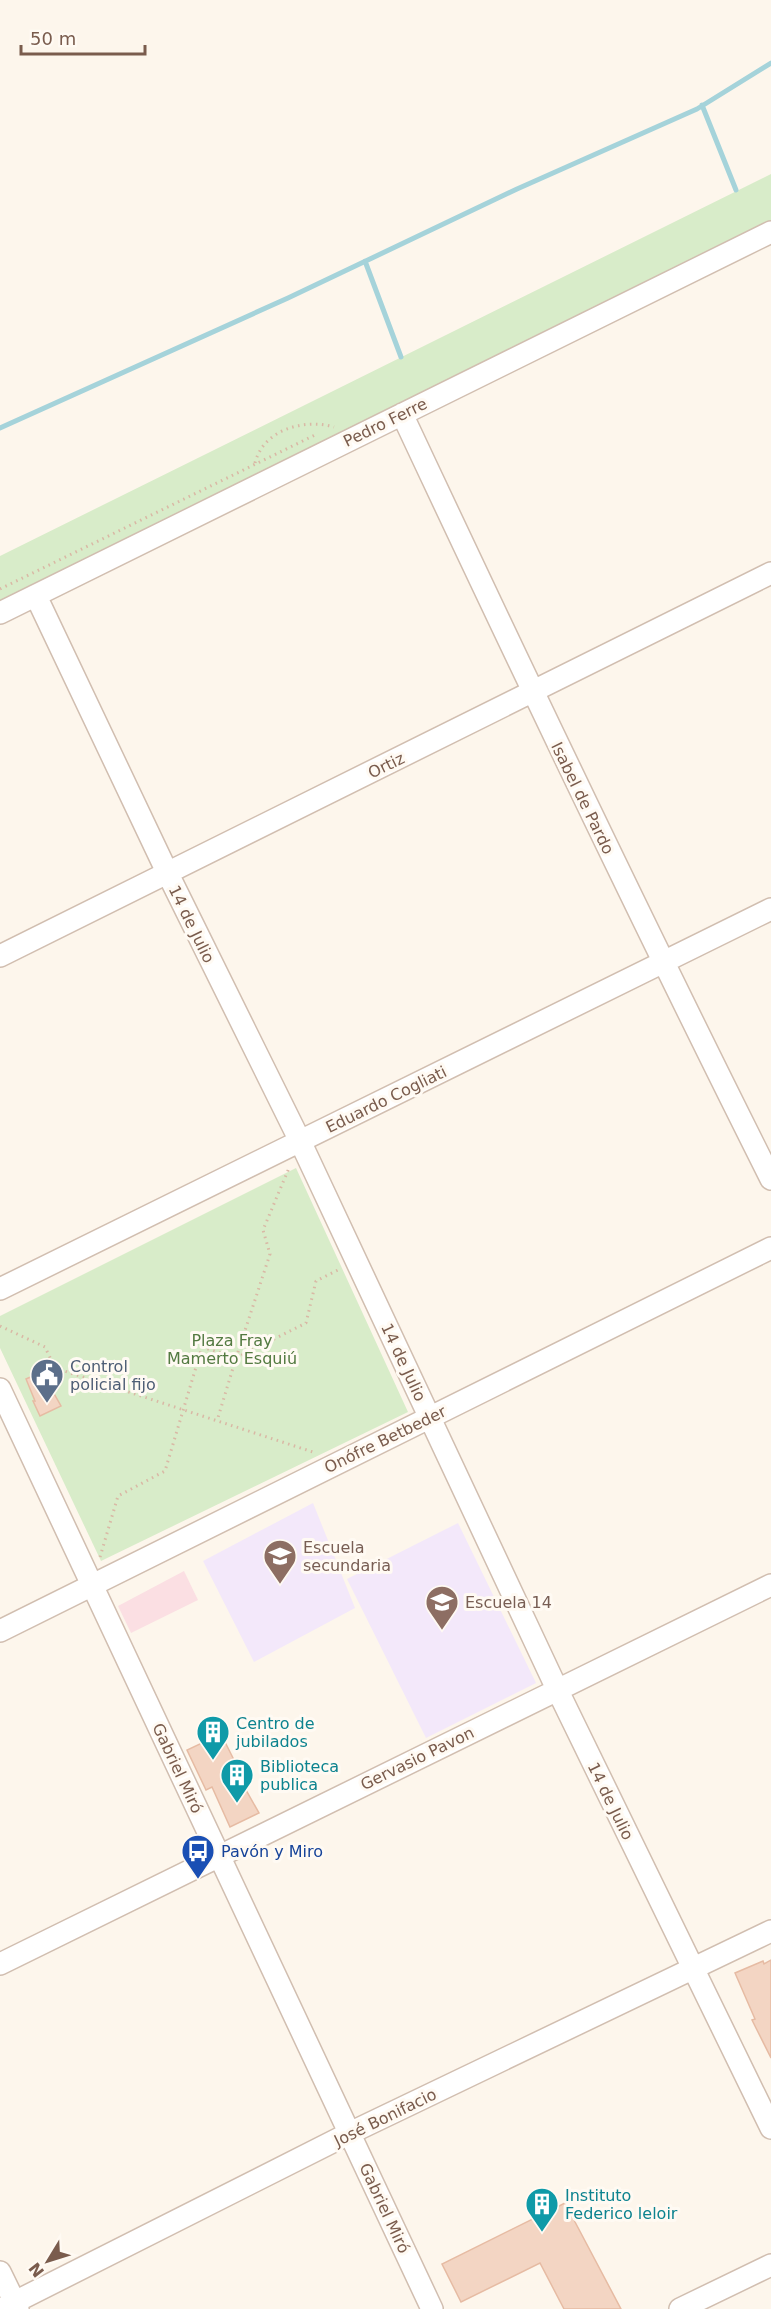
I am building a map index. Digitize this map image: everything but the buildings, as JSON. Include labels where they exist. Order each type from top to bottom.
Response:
[{"type":"street","name":"Pedro Ferre","points":[[0,614],[402,414],[769,239]]},
{"type":"street","name":"Isabel de Pardo","points":[[402,414],[532,693],[662,963],[771,1179]]},
{"type":"street","name":"Ortiz","points":[[0,956],[771,573]]},
{"type":"street","name":"14 de Julio","points":[[36,596],[167,872],[300,1141],[557,1689],[771,2128]]},
{"type":"street","name":"Eduardo Cogliati","points":[[0,1289],[771,909]]},
{"type":"street","name":"Onófre Betbeder","points":[[0,1631],[771,1248]]},
{"type":"street","name":"Gabriel Miró","points":[[0,1389],[432,2309]]},
{"type":"street","name":"Gervasio Pavon","points":[[0,1964],[771,1585]]},
{"type":"street","name":"José Bonifacio","points":[[12,2307],[350,2133],[694,1970],[771,1931]]},
{"type":"street","points":[[680,2309],[771,2265]]},
{"type":"street","points":[[0,2272],[12,2307]]},
{"type":"path","points":[[255,463],[260,449],[268,441],[286,429],[296,426],[328,425],[339,429],[350,440]]},
{"type":"path","points":[[217,1421],[270,1254],[262,1230],[300,1141]]},
{"type":"path","points":[[92,1585],[118,1496],[165,1471],[202,1347],[236,1358],[306,1323],[316,1281],[356,1260]]},
{"type":"path","points":[[0,1326],[45,1347],[55,1368],[341,1461]]},
{"type":"shaded area","name":"Escuela secundaria","points":[[313,1503],[355,1608],[254,1662],[203,1561]]},
{"type":"shaded area","name":"Escuela 14","points":[[458,1523],[536,1683],[426,1738],[347,1579]]},
{"type":"shaded area","points":[[184,1571],[198,1600],[131,1633],[118,1606]]},
{"type":"green space","points":[[771,174],[771,224],[0,608],[0,556]]},
{"type":"green space","name":"Plaza Fray Mamerto Esquiú","points":[[296,1168],[408,1412],[101,1561],[0,1348],[0,1316]]},
{"type":"waterway","points":[[0,428],[288,298],[517,189],[697,109],[771,63]]},
{"type":"waterway","points":[[702,105],[736,190]]},
{"type":"waterway","points":[[365,261],[401,357]]},
{"type":"place","name":"Control policial fijo","points":[[47,1404]]},
{"type":"place","name":"Escuela secundaria","points":[[280,1585]]},
{"type":"place","name":"Escuela 14","points":[[442,1631]]},
{"type":"place","name":"Centro de jubilados","points":[[213,1761]]},
{"type":"place","name":"Biblioteca publica","points":[[237,1804]]},
{"type":"place","name":"Pavón y Miro","points":[[198,1880]]},
{"type":"place","name":"Instituto Federico leloir","points":[[542,2233]]}]
